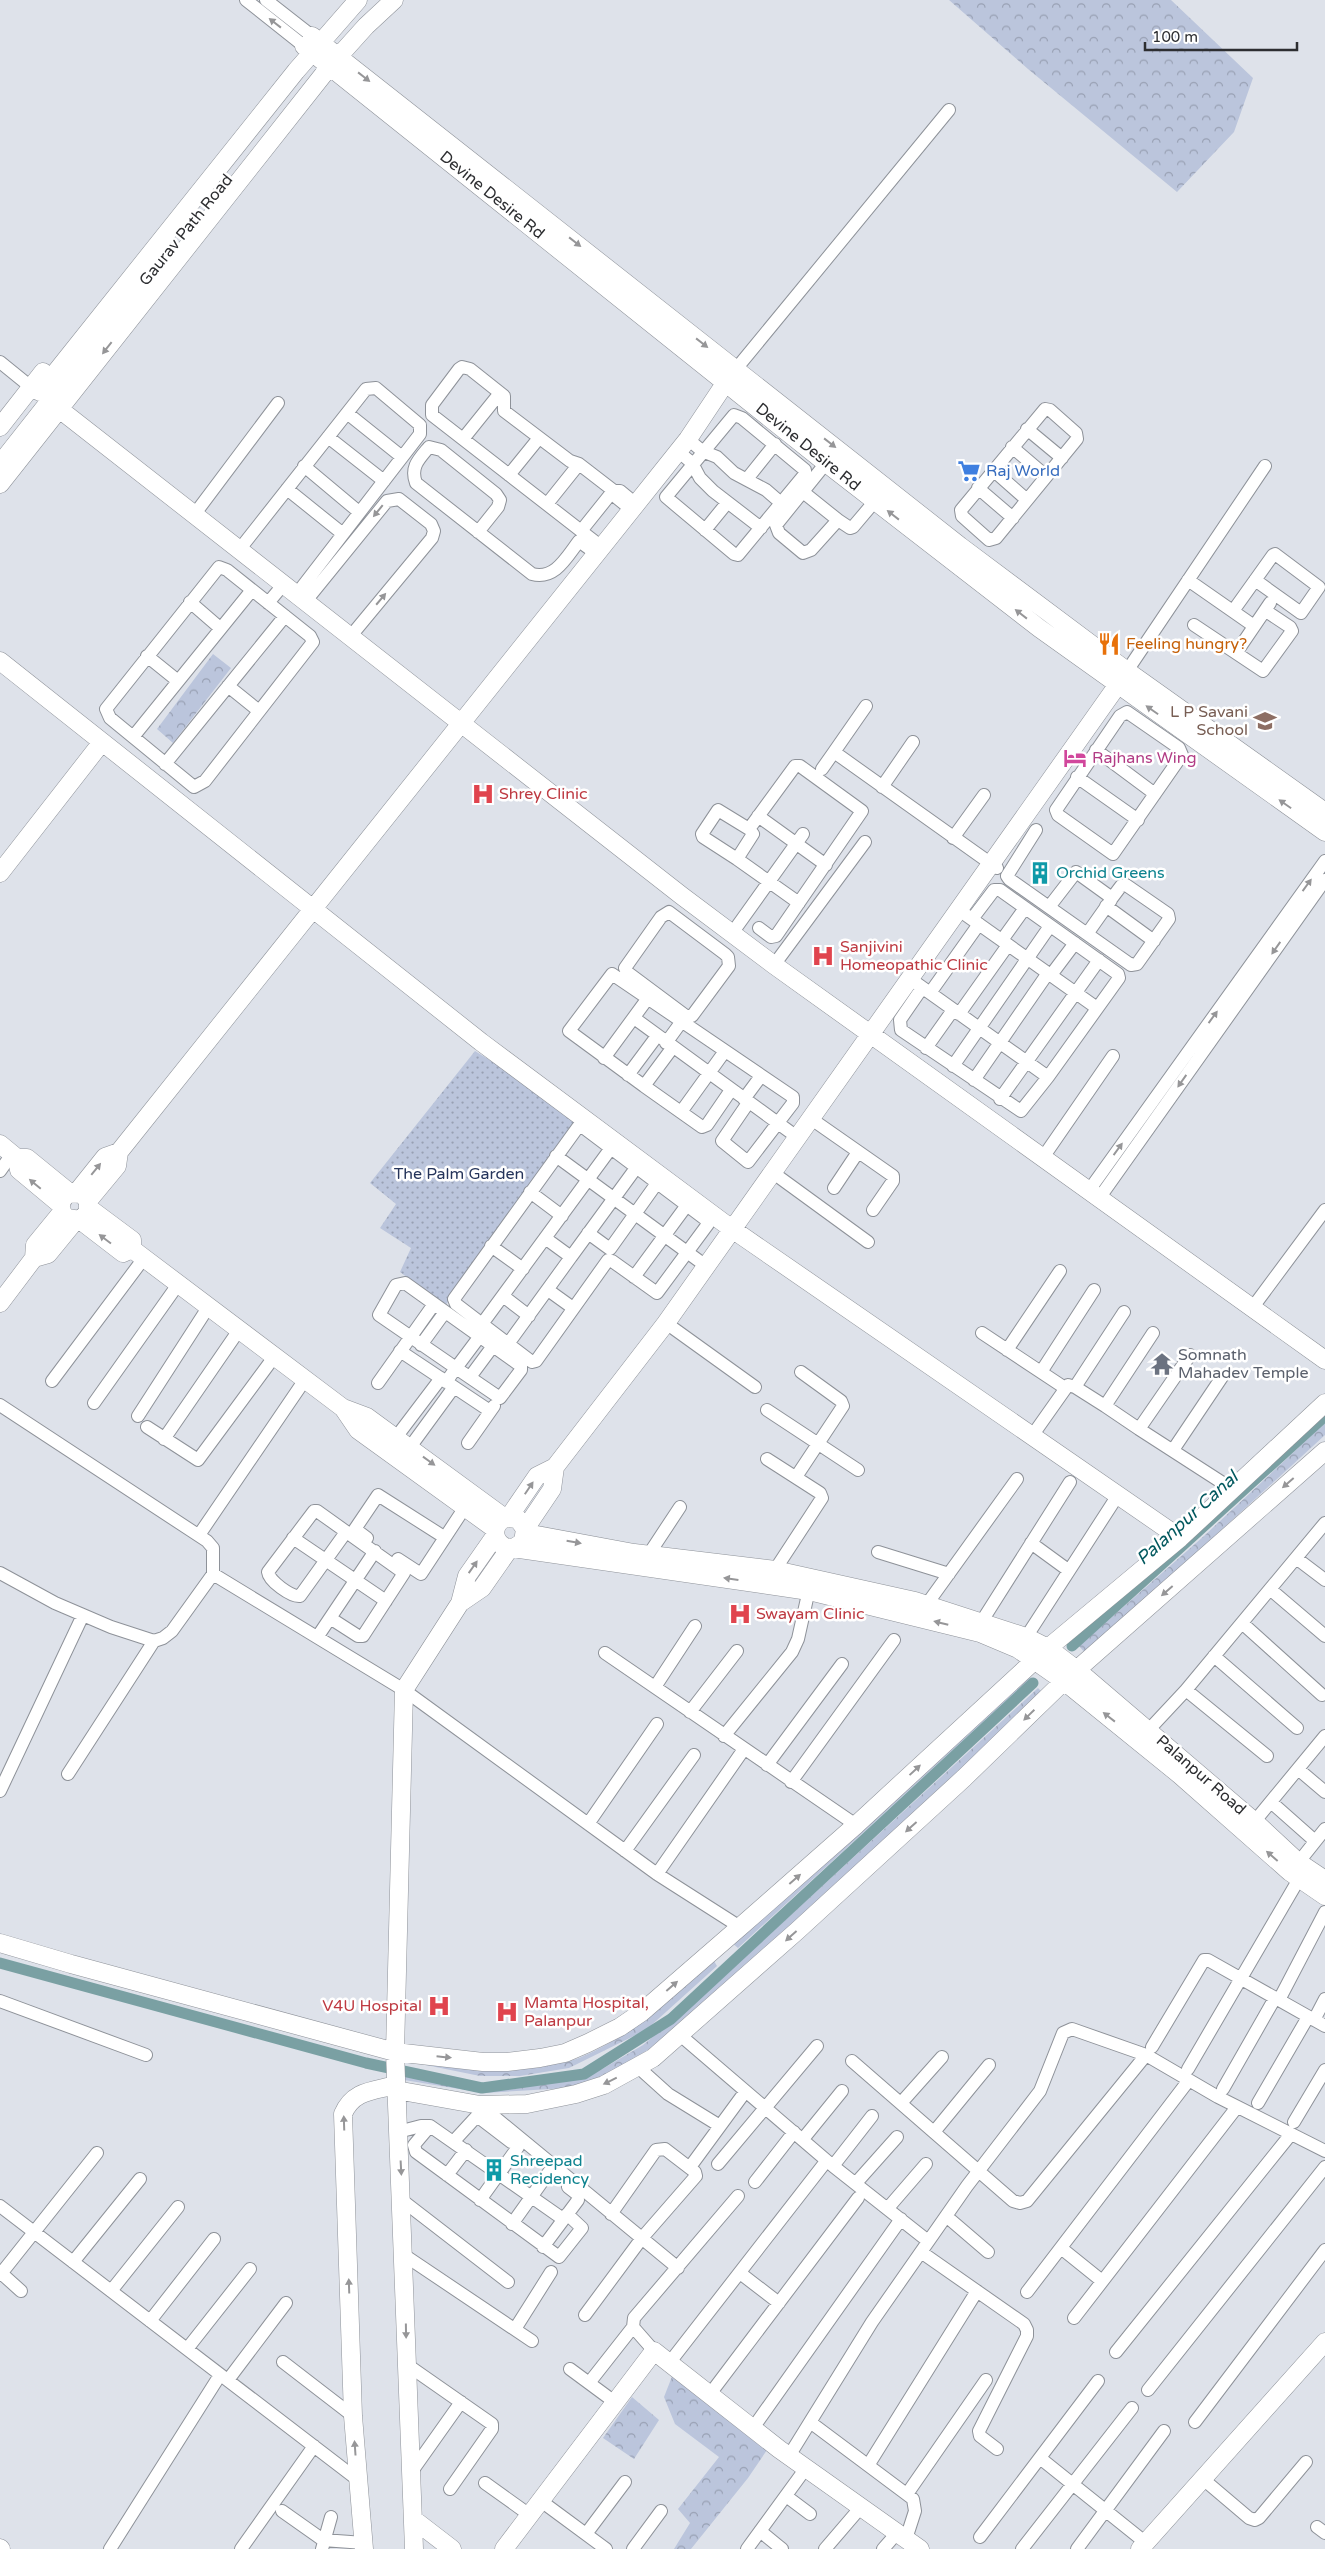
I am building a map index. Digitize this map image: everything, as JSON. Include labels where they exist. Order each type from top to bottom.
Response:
[{"type":"street","points":[[246,0],[321,51]]},
{"type":"street","points":[[266,0],[321,51]]},
{"type":"street","points":[[321,51],[343,0]]},
{"type":"street","name":"Gaurav Path Road","points":[[0,464],[45,397],[321,51],[358,0]]},
{"type":"street","name":"Gaurav Path Road","points":[[321,51],[376,0]]},
{"type":"street","points":[[0,484],[45,397],[220,147],[321,51],[394,0]]},
{"type":"street","name":"Devine Desire Rd","points":[[321,51],[731,375],[960,546],[1122,678],[1325,832]]},
{"type":"street","points":[[686,451],[702,451],[734,415],[742,418],[805,470],[805,474],[738,555],[666,497],[686,451],[731,375],[949,110]]},
{"type":"street","points":[[0,362],[461,725],[682,896],[733,932],[774,965],[1044,1156],[1325,1360]]},
{"type":"street","points":[[601,552],[581,531],[430,412],[432,405],[459,369],[462,367],[470,369],[505,398],[504,411],[570,461],[579,464],[614,491],[616,496],[635,508]]},
{"type":"street","name":"Devine Desire Rd","points":[[731,375],[826,462],[1039,628],[1122,678],[1325,812]]},
{"type":"street","points":[[239,550],[366,389],[376,388],[421,428],[420,434],[343,534],[293,593]]},
{"type":"street","points":[[463,439],[500,393]]},
{"type":"street","points":[[0,427],[45,397]]},
{"type":"street","name":"Gaurav Path Road","points":[[0,444],[45,397]]},
{"type":"street","points":[[194,515],[278,403]]},
{"type":"street","points":[[1045,409],[1056,416],[1077,436],[1062,458],[993,540],[976,528],[960,512],[1012,447],[1045,409]]},
{"type":"street","points":[[347,413],[402,457]]},
{"type":"street","points":[[1027,429],[1062,458]]},
{"type":"street","points":[[328,437],[384,481]]},
{"type":"street","points":[[509,475],[539,438]]},
{"type":"street","points":[[747,479],[774,444]]},
{"type":"street","points":[[478,532],[498,507],[500,500],[496,494],[441,450],[429,447],[416,463],[413,474],[416,483],[478,532],[532,574],[542,576],[553,573],[579,541],[601,552]]},
{"type":"street","points":[[1012,447],[1046,476]]},
{"type":"street","points":[[686,451],[700,478],[727,503],[761,528]]},
{"type":"street","points":[[0,1303],[34,1258],[48,1254],[106,1157],[119,1152],[635,508],[686,451],[702,451],[712,454],[734,474],[766,490],[781,503]]},
{"type":"street","points":[[826,462],[776,525],[779,533],[803,553],[811,550],[838,520]]},
{"type":"street","points":[[547,504],[579,464]]},
{"type":"street","points":[[304,466],[359,512]]},
{"type":"street","points":[[414,2549],[406,2364],[403,2201],[396,2072],[404,1690],[460,1603],[467,1576],[501,1525],[537,1476],[555,1467],[666,1323],[871,1033],[921,986],[970,918],[991,864],[1122,678],[1265,466]]},
{"type":"street","points":[[993,470],[1027,500]]},
{"type":"street","points":[[978,488],[1013,518]]},
{"type":"street","points":[[287,489],[343,534]]},
{"type":"street","points":[[581,531],[614,491]]},
{"type":"street","points":[[802,492],[850,528],[853,527],[875,501]]},
{"type":"street","points":[[270,604],[293,593],[385,502],[391,498],[399,499],[431,524],[434,528],[434,534],[350,637]]},
{"type":"street","points":[[705,530],[727,503]]},
{"type":"street","points":[[960,546],[976,528]]},
{"type":"street","points":[[1233,611],[1255,580],[1275,554],[1319,587],[1301,613],[1255,580]]},
{"type":"street","points":[[219,567],[227,570],[310,636],[312,642],[202,785],[194,787],[110,718],[106,709],[190,602],[219,567]]},
{"type":"street","points":[[1188,580],[1254,626]]},
{"type":"street","points":[[133,737],[252,590]]},
{"type":"street","points":[[1236,653],[1276,595]]},
{"type":"street","points":[[190,602],[220,628]]},
{"type":"street","points":[[1194,624],[1260,671],[1267,669],[1292,631],[1290,627],[1266,610]]},
{"type":"street","points":[[165,764],[285,616]]},
{"type":"street","points":[[148,656],[178,682]]},
{"type":"street","points":[[0,660],[613,1145],[1180,1538]]},
{"type":"street","points":[[228,686],[259,711]]},
{"type":"street","points":[[822,769],[866,706]]},
{"type":"street","points":[[1127,712],[1180,748],[1182,755],[1113,854],[1056,812],[1057,806],[1088,762],[1120,716],[1127,712]]},
{"type":"street","points":[[0,873],[102,742]]},
{"type":"street","points":[[882,787],[913,742]]},
{"type":"street","points":[[1071,750],[1088,762]]},
{"type":"street","points":[[1096,750],[1155,794]]},
{"type":"street","points":[[137,770],[151,752]]},
{"type":"street","points":[[834,752],[1006,874],[1009,878],[1049,907],[1132,966],[1137,964],[1169,919],[1168,914],[1123,884],[1087,934]]},
{"type":"street","points":[[749,829],[797,765],[862,811],[776,936],[771,937],[759,928]]},
{"type":"street","points":[[1077,777],[1138,820]]},
{"type":"street","points":[[953,838],[984,795]]},
{"type":"street","points":[[737,859],[753,834],[749,829],[718,810],[702,834],[702,837],[799,902]]},
{"type":"street","points":[[758,816],[800,838],[826,865]]},
{"type":"street","points":[[1006,874],[1036,830]]},
{"type":"street","points":[[733,932],[800,838]]},
{"type":"street","points":[[774,965],[865,842]]},
{"type":"street","points":[[1095,1193],[1296,911],[1325,861]]},
{"type":"street","points":[[1049,907],[1074,872],[1154,940]]},
{"type":"street","points":[[1296,911],[1325,880]]},
{"type":"street","points":[[995,889],[1000,890],[1120,976],[1048,1077],[1020,1111],[903,1032],[899,1025],[900,1020],[921,986],[970,918],[995,889]]},
{"type":"street","points":[[669,913],[725,954],[729,961],[729,966],[692,1016],[686,1016],[627,972],[625,968],[661,917],[669,913],[682,896]]},
{"type":"street","points":[[926,1048],[956,1012],[1005,943],[1025,908]]},
{"type":"street","points":[[970,918],[1097,1008]]},
{"type":"street","points":[[953,1066],[1050,926]]},
{"type":"street","points":[[974,1080],[999,1043],[1075,943]]},
{"type":"street","points":[[1000,1099],[1099,960]]},
{"type":"street","points":[[731,1090],[705,1126],[700,1126],[570,1033],[570,1028],[612,974],[682,1021],[793,1098],[793,1102],[751,1160],[746,1161],[722,1141],[761,1076]]},
{"type":"street","points":[[921,986],[1048,1077]]},
{"type":"street","points":[[604,1058],[648,998]]},
{"type":"street","points":[[634,1018],[797,1137]]},
{"type":"street","points":[[628,1075],[665,1042],[682,1021]]},
{"type":"street","points":[[644,1086],[665,1042]]},
{"type":"street","points":[[681,1112],[725,1051]]},
{"type":"street","points":[[1044,1156],[1113,1056]]},
{"type":"street","points":[[810,1118],[893,1176],[893,1181],[873,1210]]},
{"type":"street","points":[[468,1442],[522,1367],[493,1346],[481,1330],[456,1304],[454,1299],[578,1127],[584,1128],[613,1145],[636,1168],[705,1219],[708,1224],[657,1293],[612,1261],[609,1255],[588,1233]]},
{"type":"street","points":[[398,1449],[432,1416],[447,1382],[503,1296],[613,1145]]},
{"type":"street","points":[[10,1152],[18,1170],[132,1240],[138,1253],[304,1381],[343,1408],[358,1430],[398,1449],[470,1500],[501,1525]]},
{"type":"street","points":[[0,1171],[10,1152]]},
{"type":"street","points":[[834,1188],[858,1152]]},
{"type":"street","points":[[556,1156],[706,1266]]},
{"type":"street","points":[[508,1344],[636,1168]]},
{"type":"street","points":[[772,1172],[868,1242]]},
{"type":"street","points":[[500,1398],[379,1315],[396,1285],[405,1283],[445,1312],[508,1344],[534,1362],[573,1308],[657,1183]]},
{"type":"street","points":[[530,1192],[562,1216]]},
{"type":"street","points":[[634,1277],[687,1206]]},
{"type":"street","points":[[1253,1307],[1325,1210]]},
{"type":"street","points":[[545,1238],[571,1257]]},
{"type":"street","points":[[492,1246],[522,1270]]},
{"type":"street","points":[[52,1381],[138,1253]]},
{"type":"street","points":[[1007,1350],[1060,1271]]},
{"type":"street","points":[[94,1402],[179,1283]]},
{"type":"street","points":[[548,1290],[573,1308]]},
{"type":"street","points":[[1041,1372],[1094,1290]]},
{"type":"street","points":[[503,1296],[529,1316]]},
{"type":"street","points":[[378,1383],[434,1304]]},
{"type":"street","points":[[138,1416],[209,1306]]},
{"type":"street","points":[[422,1345],[445,1312]]},
{"type":"street","points":[[1032,1436],[1124,1312]]},
{"type":"street","points":[[666,1323],[755,1387]]},
{"type":"street","points":[[164,1439],[240,1330]]},
{"type":"street","points":[[982,1333],[1041,1372],[1105,1406],[1232,1489]]},
{"type":"street","points":[[1105,1406],[1153,1333]]},
{"type":"street","points":[[470,1377],[493,1346]]},
{"type":"street","points":[[400,1351],[490,1412]]},
{"type":"street","points":[[1139,1428],[1190,1355]]},
{"type":"street","points":[[147,1427],[198,1460],[274,1357]]},
{"type":"street","points":[[796,1478],[843,1406],[841,1401],[801,1372]]},
{"type":"street","points":[[1173,1450],[1222,1377]]},
{"type":"street","points":[[199,1535],[304,1381]]},
{"type":"street","points":[[398,1449],[419,1407],[447,1382]]},
{"type":"street","points":[[282,2511],[323,2544],[364,2546],[353,2416],[343,2114],[348,2101],[396,2072],[524,2060],[565,2053],[620,2028],[642,2012],[856,1825],[1042,1654],[1180,1538],[1325,1403]]},
{"type":"street","points":[[0,1405],[199,1535],[213,1548],[213,1574],[172,1631],[163,1638],[154,1641],[55,1603],[0,1572]]},
{"type":"street","points":[[419,1407],[432,1416]]},
{"type":"street","points":[[767,1410],[858,1470]]},
{"type":"street","points":[[480,2105],[527,2104],[576,2094],[604,2085],[638,2067],[680,2035],[964,1778],[1071,1676],[1325,1451]]},
{"type":"street","points":[[767,1459],[820,1493],[822,1498],[770,1577]]},
{"type":"street","points":[[460,1603],[482,1588],[513,1548],[522,1542],[526,1531],[552,1489],[555,1467]]},
{"type":"street","points":[[922,1610],[1017,1479]]},
{"type":"street","points":[[982,1621],[1070,1482]]},
{"type":"street","points":[[444,1538],[378,1495],[355,1530],[421,1574],[470,1500]]},
{"type":"street","points":[[1022,1643],[1118,1495]]},
{"type":"street","points":[[637,1558],[680,1507]]},
{"type":"street","points":[[330,1618],[361,1637],[405,1574],[375,1552],[346,1532],[314,1511],[268,1575],[294,1596],[302,1594],[346,1532]]},
{"type":"street","points":[[501,1525],[518,1519],[526,1531],[637,1558]]},
{"type":"street","points":[[1143,1735],[1186,1690],[1325,1523]]},
{"type":"street","points":[[501,1525],[500,1545],[513,1548],[637,1558],[810,1584],[922,1610],[982,1621],[1022,1643]]},
{"type":"street","points":[[293,1538],[386,1601]]},
{"type":"street","points":[[1031,1543],[1068,1570]]},
{"type":"street","points":[[318,1636],[375,1552]]},
{"type":"street","points":[[878,1552],[949,1574]]},
{"type":"street","points":[[1296,1558],[1325,1580]]},
{"type":"street","points":[[213,1574],[318,1636],[404,1690],[657,1874],[740,1927]]},
{"type":"street","points":[[724,1736],[792,1652],[798,1639],[810,1584]]},
{"type":"street","points":[[1270,1589],[1325,1636]]},
{"type":"street","points":[[922,1610],[980,1633],[1022,1643]]},
{"type":"street","points":[[0,1791],[83,1615]]},
{"type":"street","points":[[1242,1623],[1322,1694]]},
{"type":"street","points":[[655,1687],[695,1626]]},
{"type":"street","points":[[791,1782],[894,1640]]},
{"type":"street","points":[[68,1774],[154,1641]]},
{"type":"street","name":"Palanpur Road","points":[[1022,1643],[1042,1654],[1071,1676],[1143,1735],[1298,1870],[1325,1880]]},
{"type":"street","points":[[690,1712],[737,1650]]},
{"type":"street","points":[[605,1653],[856,1825]]},
{"type":"street","points":[[1214,1656],[1298,1728]]},
{"type":"street","points":[[767,1765],[842,1664]]},
{"type":"street","points":[[1186,1690],[1267,1756]]},
{"type":"street","points":[[588,1824],[657,1724]]},
{"type":"street","points":[[1250,1827],[1325,1736]]},
{"type":"street","points":[[657,1874],[744,1749]]},
{"type":"street","points":[[625,1851],[694,1755]]},
{"type":"street","points":[[1298,1769],[1325,1792]]},
{"type":"street","points":[[1271,1802],[1315,1841]]},
{"type":"street","points":[[1027,2292],[1188,2075],[1298,1870],[1315,1841],[1325,1829]]},
{"type":"street","points":[[1298,1870],[1325,1896]]},
{"type":"street","points":[[1223,2088],[1277,1999],[1325,1912]]},
{"type":"street","points":[[0,1943],[71,1964],[396,2072],[480,2105],[678,2268]]},
{"type":"street","points":[[852,2061],[1013,2201],[1020,2203],[1027,2201],[1149,2051],[1204,1960],[1316,2021]]},
{"type":"street","points":[[1258,2103],[1316,2021],[1325,1999]]},
{"type":"street","points":[[0,2001],[146,2055]]},
{"type":"street","points":[[789,2456],[872,2322],[978,2171],[1040,2091],[1063,2033],[1067,2030],[1072,2029],[1149,2051],[1237,2107],[1293,2128],[1325,2152]]},
{"type":"street","points":[[680,2035],[798,2136],[828,2165],[856,2183],[928,2241]]},
{"type":"street","points":[[718,2164],[817,2046]]},
{"type":"street","points":[[901,2103],[942,2057]]},
{"type":"street","points":[[934,2132],[989,2066]]},
{"type":"street","points":[[638,2067],[668,2094],[720,2126]]},
{"type":"street","points":[[1116,2352],[1293,2128],[1325,2070]]},
{"type":"street","points":[[755,2182],[842,2091]]},
{"type":"street","points":[[690,2167],[745,2092]]},
{"type":"street","points":[[1074,2318],[1237,2107]]},
{"type":"street","points":[[454,2142],[477,2116],[577,2194],[578,2200],[543,2247]]},
{"type":"street","points":[[670,2362],[828,2165],[872,2116]]},
{"type":"street","points":[[398,2132],[421,2126],[430,2126],[532,2197],[580,2225],[580,2231],[558,2257],[414,2150],[414,2145],[430,2126]]},
{"type":"street","points":[[856,2183],[897,2138]]},
{"type":"street","points":[[480,2200],[518,2147]]},
{"type":"street","points":[[585,2315],[642,2238],[696,2176],[690,2167],[665,2149],[656,2150],[611,2214]]},
{"type":"street","points":[[447,2175],[466,2150]]},
{"type":"street","points":[[21,2290],[0,2274],[97,2153]]},
{"type":"street","points":[[888,2208],[926,2164]]},
{"type":"street","points":[[1148,2390],[1325,2167]]},
{"type":"street","points":[[512,2224],[549,2172]]},
{"type":"street","points":[[73,2262],[140,2179]]},
{"type":"street","points":[[589,2383],[633,2327],[634,2318],[738,2196]]},
{"type":"street","points":[[710,2394],[858,2198]]},
{"type":"street","points":[[403,2201],[508,2282]]},
{"type":"street","points":[[0,2206],[358,2480]]},
{"type":"street","points":[[111,2291],[178,2207]]},
{"type":"street","points":[[946,2216],[988,2252]]},
{"type":"street","points":[[752,2428],[901,2219]]},
{"type":"street","points":[[150,2321],[214,2239]]},
{"type":"street","points":[[1061,2248],[1102,2281]]},
{"type":"street","points":[[1195,2422],[1325,2250]]},
{"type":"street","points":[[921,2252],[1024,2324],[1027,2330],[1027,2336],[979,2431],[980,2436],[997,2449]]},
{"type":"street","points":[[404,2255],[532,2341]]},
{"type":"street","points":[[187,2349],[250,2269]]},
{"type":"street","points":[[515,2329],[551,2272]]},
{"type":"street","points":[[740,2273],[779,2303]]},
{"type":"street","points":[[868,2464],[977,2291]]},
{"type":"street","points":[[110,2549],[224,2377],[286,2303]]},
{"type":"street","points":[[633,2327],[654,2351],[752,2428],[908,2540]]},
{"type":"street","points":[[1040,2458],[1106,2510],[1143,2547],[1325,2342]]},
{"type":"street","points":[[504,2549],[654,2351]]},
{"type":"street","points":[[282,2362],[353,2416]]},
{"type":"street","points":[[406,2364],[490,2422],[493,2427],[450,2489]]},
{"type":"street","points":[[570,2369],[616,2403]]},
{"type":"street","points":[[907,2494],[986,2380]]},
{"type":"street","points":[[980,2537],[1098,2382]]},
{"type":"street","points":[[410,2474],[460,2402]]},
{"type":"street","points":[[1022,2549],[1132,2408]]},
{"type":"street","points":[[810,2422],[913,2499],[915,2510],[908,2540]]},
{"type":"street","points":[[1077,2549],[1164,2431]]},
{"type":"street","points":[[241,2549],[314,2446]]},
{"type":"street","points":[[1203,2479],[1254,2520],[1260,2518],[1306,2462]]},
{"type":"street","points":[[746,2549],[806,2468]]},
{"type":"street","points":[[485,2482],[530,2516]]},
{"type":"street","points":[[586,2534],[625,2482]]},
{"type":"street","points":[[786,2496],[810,2514]]},
{"type":"street","points":[[541,2501],[606,2549]]},
{"type":"street","points":[[825,2549],[861,2508]]},
{"type":"street","points":[[633,2549],[662,2511]]},
{"type":"street","points":[[323,2544],[331,2517]]},
{"type":"street","points":[[413,2519],[452,2549]]},
{"type":"street","points":[[760,2531],[782,2549]]},
{"type":"street","points":[[883,2549],[908,2540]]},
{"type":"green space","points":[[949,0],[1171,0],[1253,78],[1234,132],[1177,192],[1028,69]]},
{"type":"green space","points":[[213,654],[231,668],[173,743],[157,729]]},
{"type":"green space","name":"The Palm Garden","points":[[475,1051],[580,1116],[445,1306],[400,1272],[411,1248],[380,1228],[396,1204],[370,1183]]},
{"type":"green space","points":[[1325,1423],[1325,1435],[1086,1654],[1079,1646],[1204,1536]]},
{"type":"green space","points":[[1026,1674],[1031,1678],[738,1948],[731,1942]]},
{"type":"green space","points":[[1038,1688],[1043,1693],[768,1946],[653,2047],[607,2074],[568,2088],[484,2093],[404,2080],[403,2075],[484,2090],[580,2078],[604,2068],[643,2045],[710,1989]]},
{"type":"green space","points":[[714,1961],[717,1966],[646,2030],[569,2068],[520,2076],[480,2076],[416,2063],[522,2066],[544,2065],[579,2058],[633,2028],[667,2002]]},
{"type":"green space","points":[[673,2374],[767,2450],[748,2478],[691,2549],[674,2549],[690,2523],[678,2509],[719,2457],[675,2424],[664,2397]]},
{"type":"green space","points":[[632,2397],[659,2420],[634,2459],[603,2438]]},
{"type":"waterway","name":"Palanpur Canal","points":[[1072,1646],[1325,1416]]},
{"type":"waterway","points":[[0,1963],[366,2063],[482,2088],[584,2074],[671,2019],[1033,1683]]},
{"type":"place","name":"Raj World","points":[[969,471]]},
{"type":"place","name":"Feeling hungry?","points":[[1109,644]]},
{"type":"place","name":"L P Savani School","points":[[1265,721]]},
{"type":"place","name":"Rajhans Wing","points":[[1075,758]]},
{"type":"place","name":"Shrey Clinic","points":[[483,794]]},
{"type":"place","name":"Orchid Greens","points":[[1040,873]]},
{"type":"place","name":"Sanjivini Homeopathic Clinic","points":[[823,956]]},
{"type":"place","name":"Somnath Mahadev Temple","points":[[1162,1364]]},
{"type":"place","name":"Swayam Clinic","points":[[740,1614]]},
{"type":"place","name":"V4U Hospital","points":[[439,2006]]},
{"type":"place","name":"Mamta Hospital, Palanpur","points":[[507,2012]]},
{"type":"place","name":"Shreepad Recidency","points":[[494,2170]]}]
